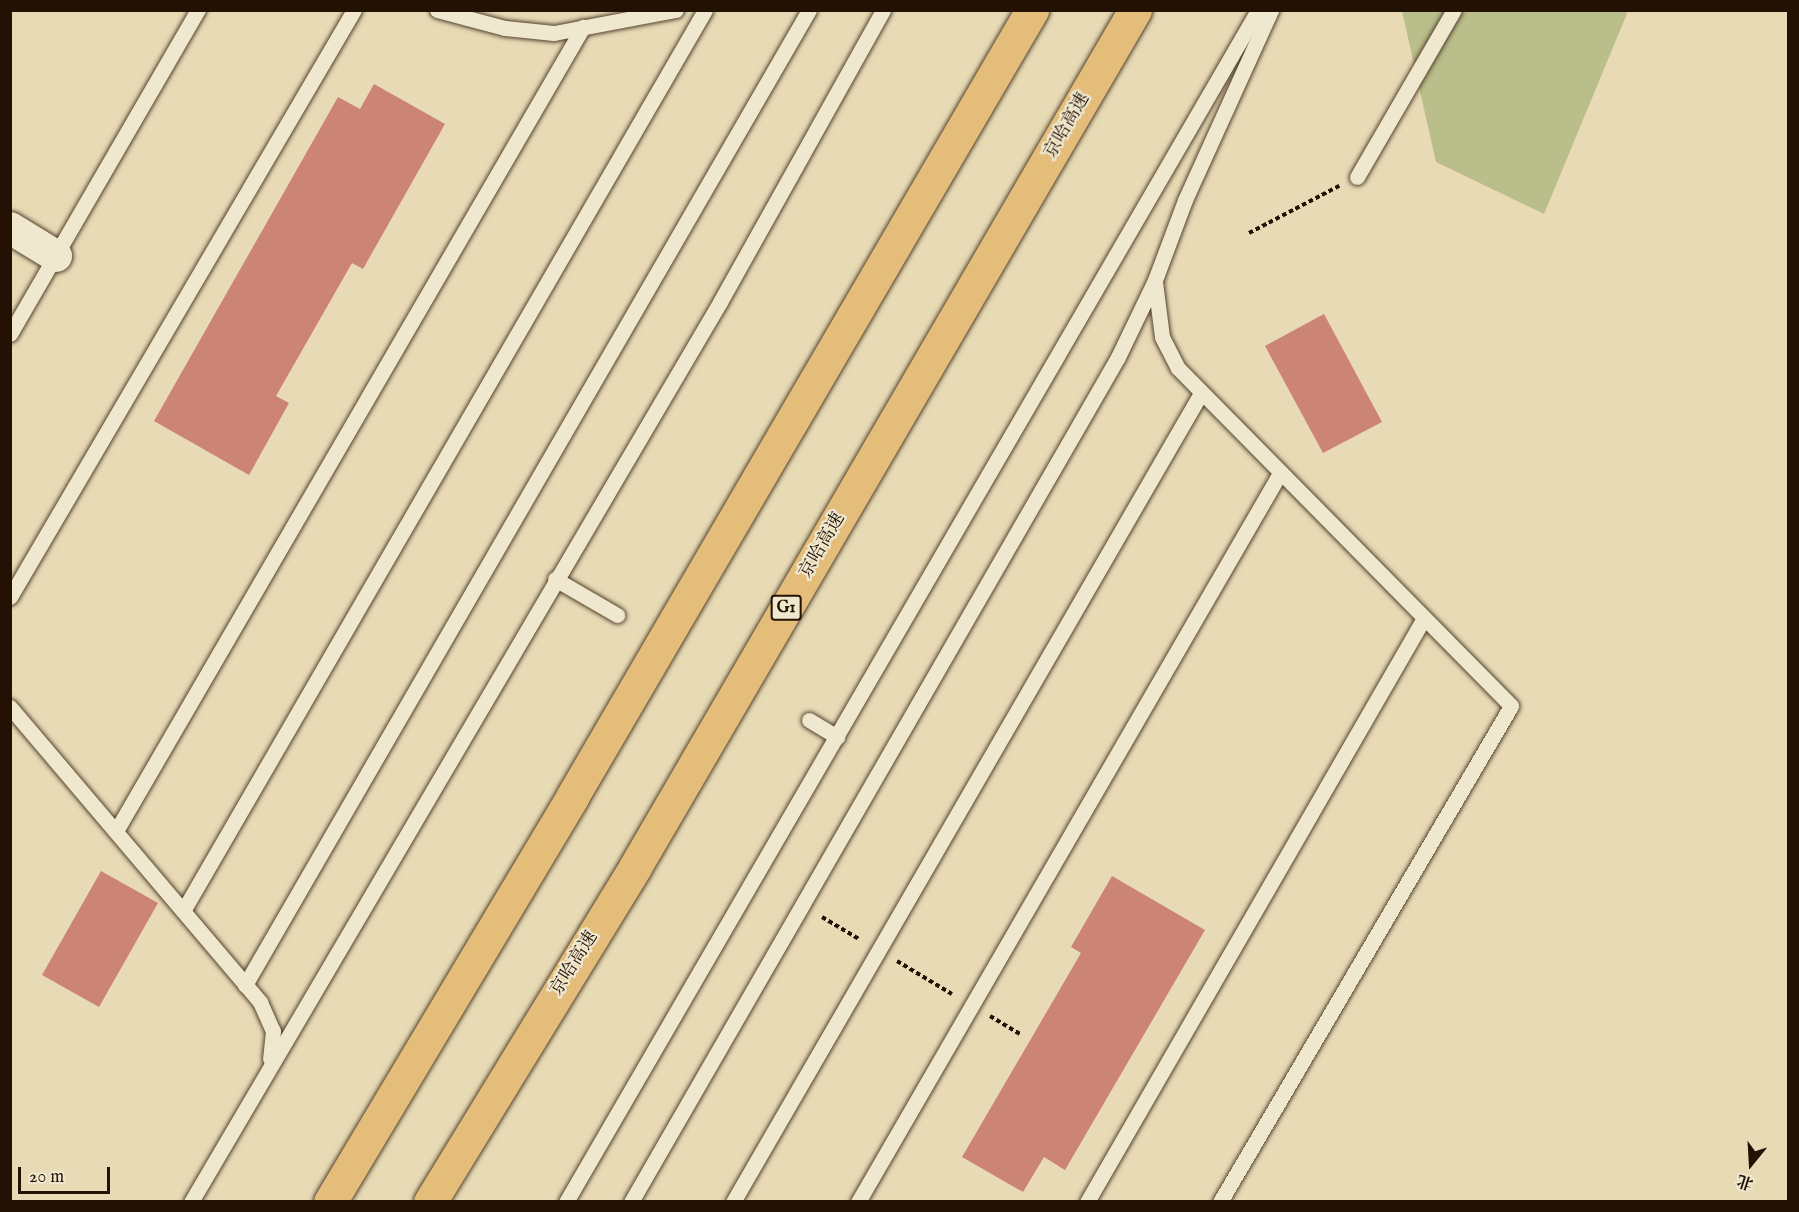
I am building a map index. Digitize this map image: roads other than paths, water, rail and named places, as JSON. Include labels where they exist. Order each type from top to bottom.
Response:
[{"type":"highway","points":[[330,1202],[566,807],[1032,10]]},
{"type":"highway","name":"京哈高速","points":[[430,1202],[635,867],[1135,10]]},
{"type":"street","points":[[10,228],[56,256]]},
{"type":"lane","points":[[10,334],[198,10]]},
{"type":"lane","points":[[10,597],[354,10]]},
{"type":"lane","points":[[436,10],[528,32],[554,33],[676,10]]},
{"type":"lane","points":[[183,911],[705,10]]},
{"type":"lane","points":[[245,985],[809,10]]},
{"type":"lane","points":[[191,1202],[726,291],[883,10]]},
{"type":"lane","points":[[566,1202],[1258,10]]},
{"type":"lane","points":[[631,1202],[804,906],[1118,357],[1155,280],[1185,200],[1271,10]]},
{"type":"lane","points":[[1357,177],[1454,10]]},
{"type":"lane","points":[[116,831],[583,27]]},
{"type":"lane","points":[[1155,280],[1158,319],[1168,354],[1201,393],[1511,706],[1220,1202]]},
{"type":"lane","points":[[733,1202],[1201,393]]},
{"type":"lane","points":[[858,1202],[1280,473]]},
{"type":"lane","points":[[555,579],[617,615]]},
{"type":"lane","points":[[1087,1202],[1424,618]]},
{"type":"lane","points":[[10,707],[269,1015],[273,1031],[268,1069]]},
{"type":"lane","points":[[809,720],[837,737]]}]
